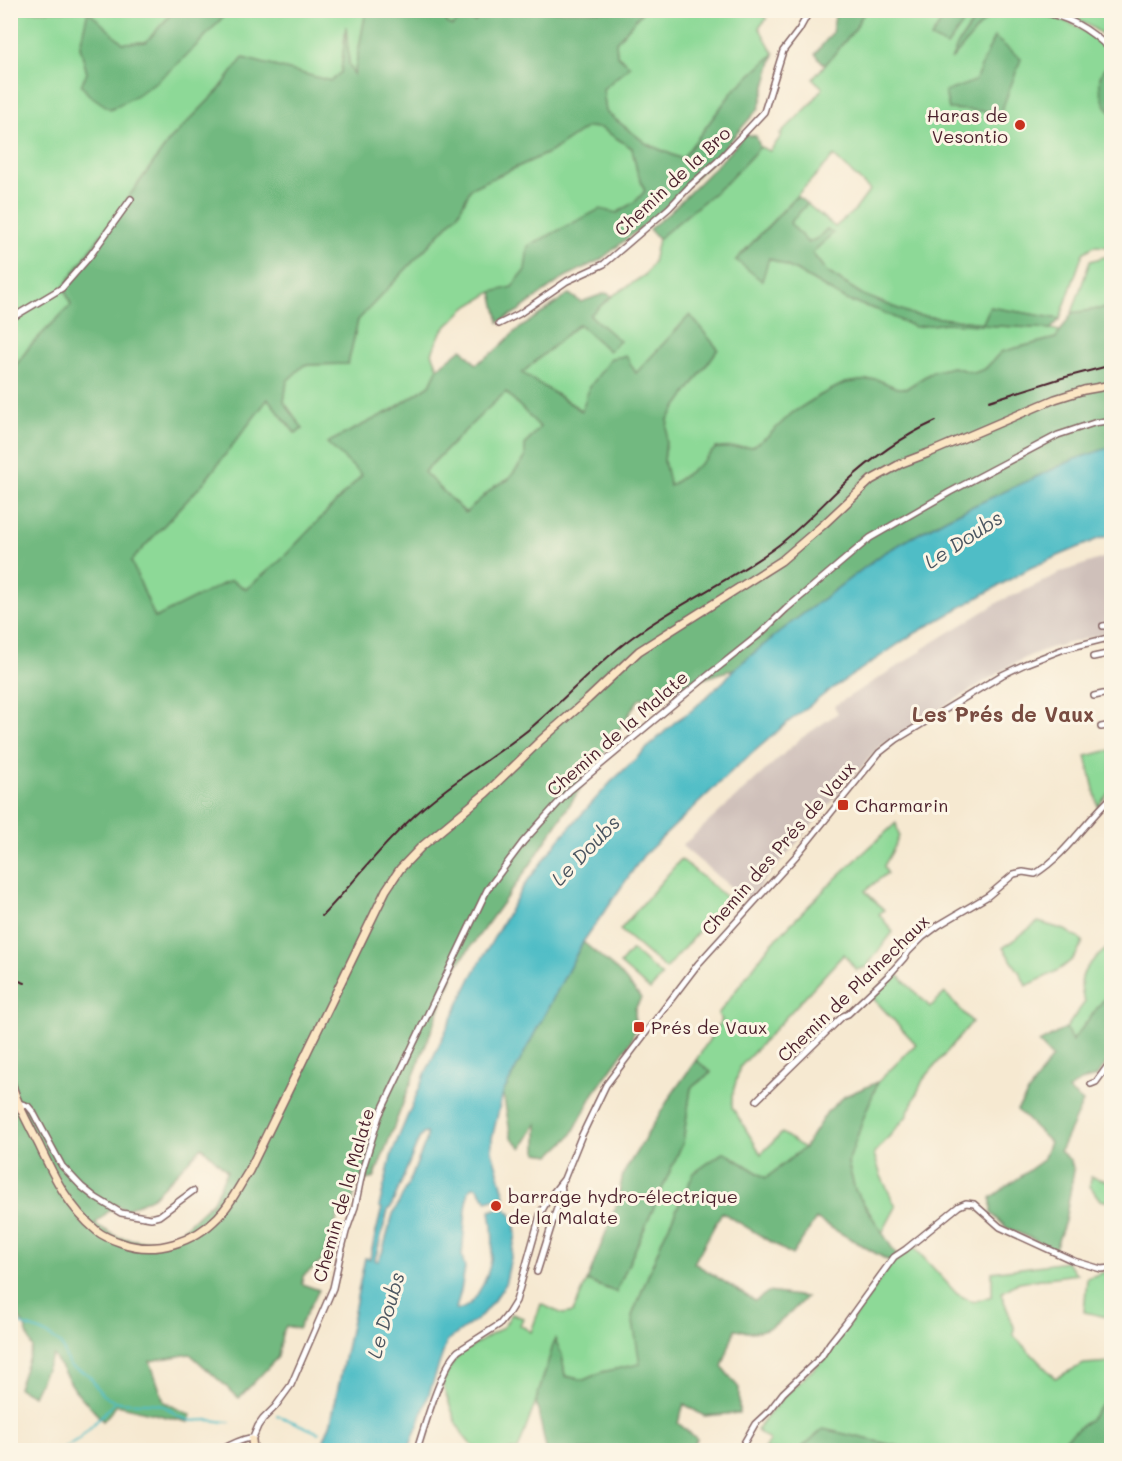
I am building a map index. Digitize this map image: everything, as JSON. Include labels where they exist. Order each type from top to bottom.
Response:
[{"type":"main road","points":[[10,1077],[19,1103],[60,1188],[99,1233],[126,1245],[153,1248],[183,1241],[205,1228],[219,1216],[249,1171],[386,890],[400,869],[421,847],[486,794],[541,740],[639,651],[781,561],[871,480],[902,463],[1055,399],[1084,390],[1112,385]]},
{"type":"main road","points":[[252,1440],[253,1450]]},
{"type":"street","name":"Chemin de la Bro","points":[[499,324],[519,314],[567,281],[604,264],[669,208],[718,160],[764,112],[783,51],[799,30],[810,10]]},
{"type":"street","points":[[1034,10],[1070,20],[1087,28],[1112,51]]},
{"type":"street","points":[[10,318],[62,288],[90,256],[131,199]]},
{"type":"street","name":"Chemin de la Malate","points":[[252,1440],[258,1426],[291,1385],[333,1288],[340,1252],[355,1207],[363,1168],[379,1116],[487,890],[523,842],[569,791],[760,634],[870,538],[950,492],[1058,435],[1094,423],[1112,420]]},
{"type":"street","points":[[1103,626],[1112,625]]},
{"type":"street","name":"Chemin des Prés de Vaux","points":[[417,1450],[442,1379],[453,1356],[500,1324],[516,1301],[541,1212],[572,1163],[581,1137],[608,1083],[698,964],[795,856],[879,753],[897,739],[1025,663],[1064,649],[1112,637]]},
{"type":"street","points":[[1093,657],[1112,653]]},
{"type":"street","points":[[1094,696],[1112,692]]},
{"type":"street","points":[[1101,728],[1112,725]]},
{"type":"street","name":"Chemin de Plainechaux","points":[[757,1100],[843,1016],[848,1014],[888,976],[923,937],[988,896],[1014,874],[1023,872],[1035,874],[1047,867],[1112,797]]},
{"type":"street","points":[[1091,1084],[1096,1082],[1112,1060]]},
{"type":"street","points":[[19,1103],[28,1106],[33,1112],[62,1166],[82,1188],[121,1213],[151,1218],[159,1216],[193,1191]]},
{"type":"street","name":"Chemin des Prés de Vaux","points":[[537,1272],[562,1192],[561,1183]]},
{"type":"street","points":[[740,1450],[756,1424],[821,1357],[894,1257],[966,1203],[974,1204],[1000,1227],[1074,1261],[1101,1269],[1112,1268]]},
{"type":"street","points":[[221,1450],[246,1439],[252,1440]]},
{"type":"shaded area","points":[[1111,555],[1111,632],[1029,656],[880,746],[747,901],[682,846],[800,739],[838,713],[834,706],[1004,599],[1062,572]]},
{"type":"green space","points":[[993,10],[1038,14],[1067,22],[1093,37],[1111,58],[1110,63],[1101,74],[1100,84],[1104,100],[1111,113],[1111,247],[1094,246],[1083,253],[1060,319],[990,307],[983,323],[914,315],[863,295],[827,272],[812,253],[832,233],[827,229],[818,238],[808,243],[789,223],[807,204],[835,227],[856,209],[870,190],[834,156],[736,260],[768,257],[846,300],[878,310],[915,327],[946,323],[1051,329],[1060,331],[1056,338],[1001,352],[985,369],[974,373],[953,367],[932,372],[907,388],[897,388],[876,379],[845,383],[792,413],[768,436],[752,447],[716,448],[699,465],[669,486],[664,462],[668,419],[718,349],[690,316],[636,374],[589,388],[583,411],[522,373],[579,324],[609,351],[619,341],[590,315],[612,296],[645,275],[653,263],[658,239],[727,182],[760,147],[770,151],[782,135],[780,134],[810,105],[823,88],[813,79],[855,29],[866,11],[948,11],[932,38],[967,18],[975,19],[958,44],[953,58]]},
{"type":"green space","points":[[11,11],[174,11],[146,42],[123,43],[88,12],[80,46],[87,73],[200,42],[228,11],[366,11],[354,76],[349,64],[346,30],[341,72],[331,81],[243,58],[219,90],[169,141],[64,286],[71,305],[30,346],[11,372]]},
{"type":"green space","points":[[88,11],[123,43],[146,42],[174,11],[228,11],[174,67],[144,91],[110,109],[88,94],[81,85],[87,73],[80,46]]},
{"type":"green space","points":[[366,11],[441,11],[448,24],[453,26],[462,16],[475,22],[485,11],[643,11],[616,42],[617,55],[630,66],[603,89],[606,112],[647,144],[682,159],[733,91],[774,54],[759,108],[716,157],[662,211],[600,260],[565,277],[499,322],[492,292],[512,287],[525,270],[528,246],[600,209],[617,213],[636,201],[645,191],[637,171],[632,148],[601,128],[587,127],[550,152],[471,188],[458,214],[358,320],[348,364],[304,365],[287,381],[284,402],[303,429],[295,433],[268,399],[205,481],[131,561],[155,618],[231,580],[246,589],[280,561],[362,475],[327,443],[392,410],[430,385],[438,368],[462,349],[476,364],[495,351],[516,331],[569,294],[581,302],[606,293],[612,296],[590,315],[620,341],[609,351],[579,324],[522,373],[582,411],[589,388],[611,358],[626,356],[636,373],[690,315],[718,349],[668,419],[664,461],[670,486],[699,465],[716,448],[752,447],[768,436],[792,413],[845,383],[876,379],[897,388],[907,388],[932,372],[953,367],[974,373],[985,369],[1001,352],[1056,338],[1072,313],[1111,307],[1111,450],[1036,477],[947,518],[884,553],[734,669],[639,699],[530,865],[456,967],[374,1178],[357,1182],[352,1203],[343,1203],[321,1262],[303,1276],[302,1284],[319,1290],[298,1329],[286,1326],[282,1334],[278,1357],[239,1398],[190,1354],[150,1361],[164,1402],[191,1415],[188,1422],[117,1405],[103,1421],[75,1390],[53,1355],[33,1396],[18,1388],[32,1348],[25,1327],[11,1305],[10,1039],[14,1038],[17,1005],[10,992],[11,372],[30,346],[71,305],[64,287],[169,141],[219,90],[243,58],[331,81],[341,72],[346,26],[349,64],[354,75]],"holes":[[[506,392],[540,427],[525,445],[525,458],[508,480],[495,486],[465,513],[424,472]],[[202,1147],[227,1171],[213,1201],[181,1231],[167,1239],[140,1241],[117,1237],[95,1224],[115,1205],[126,1210],[153,1197]]]},
{"type":"green space","points":[[441,11],[479,11],[483,13],[474,23],[453,26],[448,24]]},
{"type":"green space","points":[[643,11],[758,11],[767,19],[759,27],[774,54],[733,91],[682,159],[647,144],[606,112],[603,89],[630,66],[617,55],[616,42]]},
{"type":"green space","points":[[836,11],[866,11],[855,29],[825,65],[815,54],[832,33]]},
{"type":"green space","points":[[948,11],[993,11],[951,60],[958,44],[975,20],[967,18],[947,46],[931,38]]},
{"type":"green space","points":[[1055,11],[1096,11],[1111,17],[1111,33],[1107,38],[1082,22]]},
{"type":"green space","points":[[994,37],[1021,59],[1001,112],[949,109],[945,92],[975,81]]},
{"type":"green space","points":[[1111,61],[1111,113],[1103,99],[1100,77]]},
{"type":"green space","points":[[587,127],[601,128],[632,148],[637,171],[645,191],[636,201],[525,270],[512,288],[492,292],[464,309],[441,332],[432,353],[438,368],[430,385],[392,410],[328,443],[362,475],[280,561],[246,589],[231,580],[155,618],[131,561],[205,481],[268,398],[295,433],[303,429],[284,402],[287,381],[304,365],[348,364],[358,320],[458,214],[471,188],[550,152]]},
{"type":"green space","points":[[745,135],[756,136],[760,147],[727,182],[658,239],[649,229],[669,213]]},
{"type":"green space","points":[[797,196],[807,204],[790,223],[808,243],[818,238],[827,229],[833,233],[812,253],[827,272],[863,295],[914,315],[983,323],[990,307],[1060,319],[1051,329],[946,323],[915,327],[878,310],[846,300],[795,270],[769,258],[762,281],[736,260]]},
{"type":"green space","points":[[1111,255],[1111,307],[1072,313],[1090,261]]},
{"type":"green space","points":[[506,392],[540,427],[525,445],[526,458],[508,480],[495,486],[466,513],[423,472]]},
{"type":"green space","points":[[1111,750],[1111,790],[1098,806],[1086,756]]},
{"type":"green space","points":[[896,823],[899,836],[884,866],[887,873],[865,891],[884,910],[879,914],[893,932],[866,967],[856,970],[844,954],[740,1067],[732,1096],[732,1107],[761,1154],[782,1133],[804,1148],[766,1178],[724,1152],[694,1173],[663,1238],[632,1316],[641,1364],[602,1372],[584,1380],[565,1376],[562,1355],[555,1340],[518,1450],[489,1451],[473,1446],[456,1422],[442,1383],[455,1359],[504,1326],[512,1314],[523,1318],[520,1325],[531,1332],[541,1304],[563,1314],[573,1312],[587,1281],[616,1292],[683,1142],[691,1088],[711,1073],[696,1060],[722,1020],[718,1014],[770,945],[834,880]]},
{"type":"green space","points":[[681,859],[727,898],[666,969],[620,930]]},
{"type":"green space","points":[[1038,922],[1065,930],[1083,941],[1079,950],[1067,964],[1026,986],[1003,948]]},
{"type":"green space","points":[[583,942],[618,971],[641,998],[635,1009],[635,1028],[631,1041],[594,1093],[571,1136],[551,1155],[537,1153],[537,1123],[522,1148],[511,1137],[503,1093]]},
{"type":"green space","points":[[1111,945],[1111,990],[1072,1042],[1066,1028],[1085,1002],[1081,983],[1083,975],[1091,963]]},
{"type":"green space","points":[[632,950],[662,976],[650,990],[620,964]]},
{"type":"green space","points":[[896,973],[930,1007],[945,993],[972,1022],[923,1080],[906,1117],[874,1154],[881,1176],[896,1207],[882,1233],[855,1190],[848,1163],[878,1082],[916,1044],[871,996]]},
{"type":"green space","points":[[1111,990],[1111,1057],[1096,1077],[1081,1081],[1068,1090],[1083,1102],[1060,1151],[1070,1160],[1074,1170],[1065,1221],[1055,1249],[1007,1228],[991,1213],[991,1198],[1043,1160],[1050,1142],[1017,1110],[1052,1057],[1039,1043],[1066,1028],[1072,1041]]},
{"type":"green space","points":[[696,1060],[711,1072],[691,1088],[683,1142],[616,1292],[587,1281],[617,1204],[623,1174],[670,1097]]},
{"type":"green space","points":[[878,1082],[848,1163],[855,1190],[898,1257],[891,1262],[816,1219],[792,1255],[722,1212],[694,1263],[755,1301],[768,1292],[806,1297],[788,1316],[766,1329],[749,1332],[735,1329],[722,1367],[739,1388],[739,1413],[704,1416],[684,1404],[678,1423],[697,1439],[691,1450],[545,1450],[536,1401],[555,1339],[562,1355],[565,1376],[584,1380],[602,1372],[640,1364],[632,1316],[663,1238],[694,1173],[724,1152],[766,1178],[804,1148],[827,1112],[845,1096]]},
{"type":"green space","points":[[1091,1177],[1111,1182],[1111,1202],[1100,1200],[1090,1186]]},
{"type":"green space","points":[[913,1246],[957,1294],[973,1302],[992,1296],[992,1272],[1066,1262],[1077,1274],[1019,1282],[1001,1293],[1014,1327],[1014,1336],[1055,1378],[1084,1364],[1111,1362],[1111,1393],[1090,1419],[1052,1450],[914,1450],[823,1429],[799,1450],[763,1450],[770,1441],[756,1430],[785,1395],[821,1362],[866,1301],[891,1262]]},
{"type":"green space","points":[[1111,1270],[1111,1318],[1084,1312],[1087,1278]]},
{"type":"green space","points":[[1111,1393],[1111,1450],[1052,1450],[1090,1419]]},
{"type":"green space","points":[[823,1429],[914,1450],[799,1450]]},
{"type":"water","name":"Le Doubs","points":[[1111,447],[1111,535],[1030,568],[912,635],[826,693],[734,769],[643,856],[583,942],[503,1093],[492,1138],[492,1151],[505,1196],[487,1201],[477,1187],[469,1190],[462,1256],[465,1268],[456,1309],[462,1309],[470,1304],[483,1284],[492,1254],[490,1211],[503,1207],[511,1214],[516,1235],[505,1285],[479,1318],[447,1341],[408,1450],[320,1450],[331,1422],[365,1258],[370,1259],[392,1153],[426,1072],[471,978],[523,887],[560,838],[611,782],[676,721],[691,711],[724,681],[734,669],[884,553],[947,518],[1075,459]],"holes":[[[423,1134],[427,1135],[408,1185],[393,1214],[382,1253],[378,1261],[375,1260],[388,1210],[419,1139]]]},
{"type":"waterway","points":[[10,1311],[19,1324],[42,1332],[59,1343],[70,1366],[87,1374],[101,1393],[109,1399],[154,1403],[166,1407],[180,1417],[196,1421],[230,1422]]},
{"type":"waterway","points":[[60,1450],[80,1438],[115,1402]]},
{"type":"waterway","points":[[277,1415],[319,1433]]},
{"type":"railway","points":[[989,401],[1112,365]]},
{"type":"railway","points":[[322,916],[384,846],[424,807],[533,726],[621,646],[670,612],[762,557],[797,530],[864,466],[899,441],[936,421]]},
{"type":"railway","points":[[10,978],[25,983]]},
{"type":"place","name":"Haras de Vesontio","points":[[1020,125]]},
{"type":"place","name":"Charmarin","points":[[843,805]]},
{"type":"place","name":"Prés de Vaux","points":[[639,1027]]},
{"type":"place","name":"barrage hydro-électrique de la Malate","points":[[496,1206]]},
{"type":"district","name":"Les Prés de Vaux","points":[[1003,713]]}]
